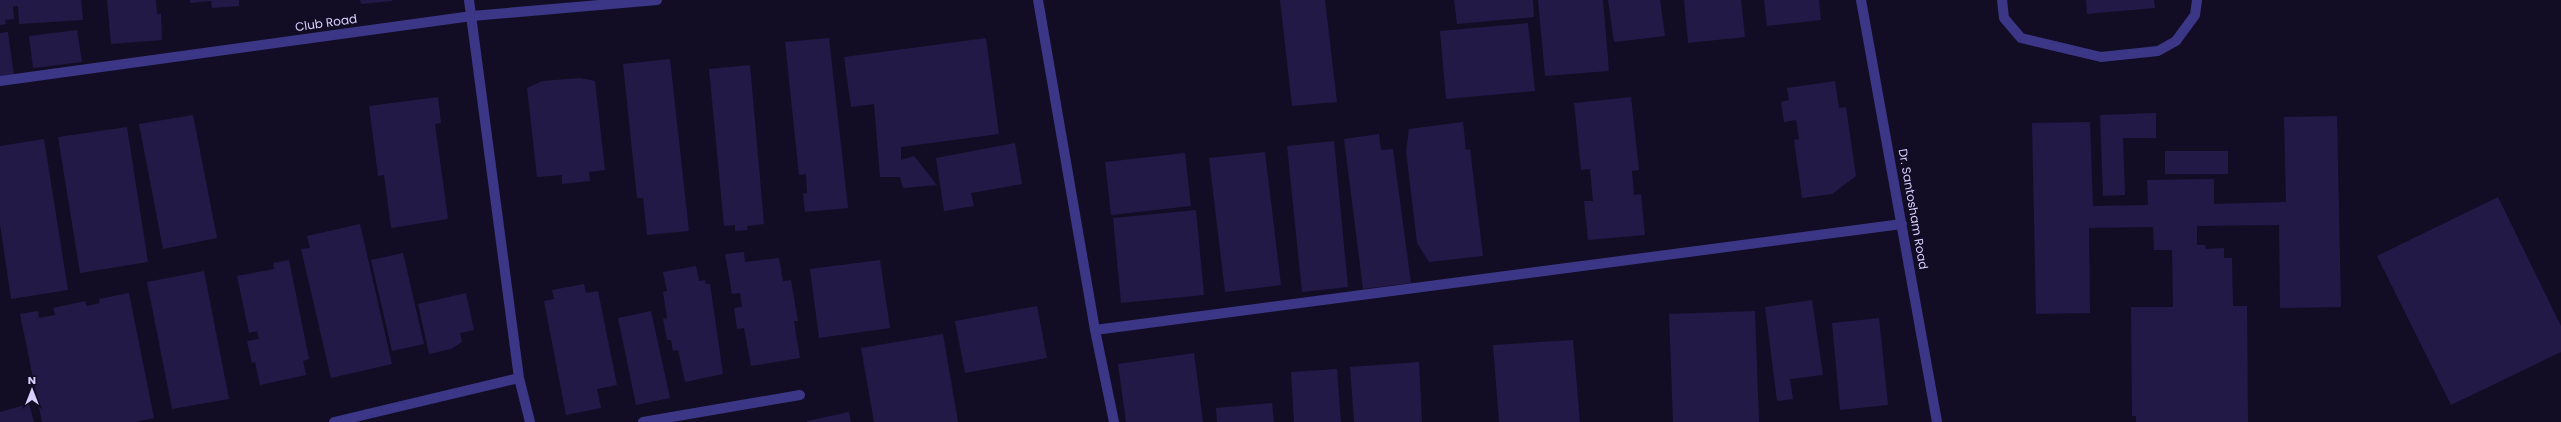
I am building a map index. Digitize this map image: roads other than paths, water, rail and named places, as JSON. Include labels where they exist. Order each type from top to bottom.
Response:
[{"type":"street","points":[[469,0],[518,378],[530,422]]},
{"type":"street","name":"Club Road","points":[[0,80],[472,16],[657,0]]},
{"type":"street","points":[[1038,0],[1095,330],[1114,422]]},
{"type":"street","name":"Dr. Santosham Road","points":[[1861,0],[1937,422]]},
{"type":"street","points":[[2002,0],[2004,18],[2021,38],[2101,57],[2158,51],[2176,41],[2195,15],[2198,0]]},
{"type":"street","points":[[1095,330],[1902,224]]},
{"type":"street","points":[[334,422],[518,378]]},
{"type":"street","points":[[643,422],[800,395]]}]
